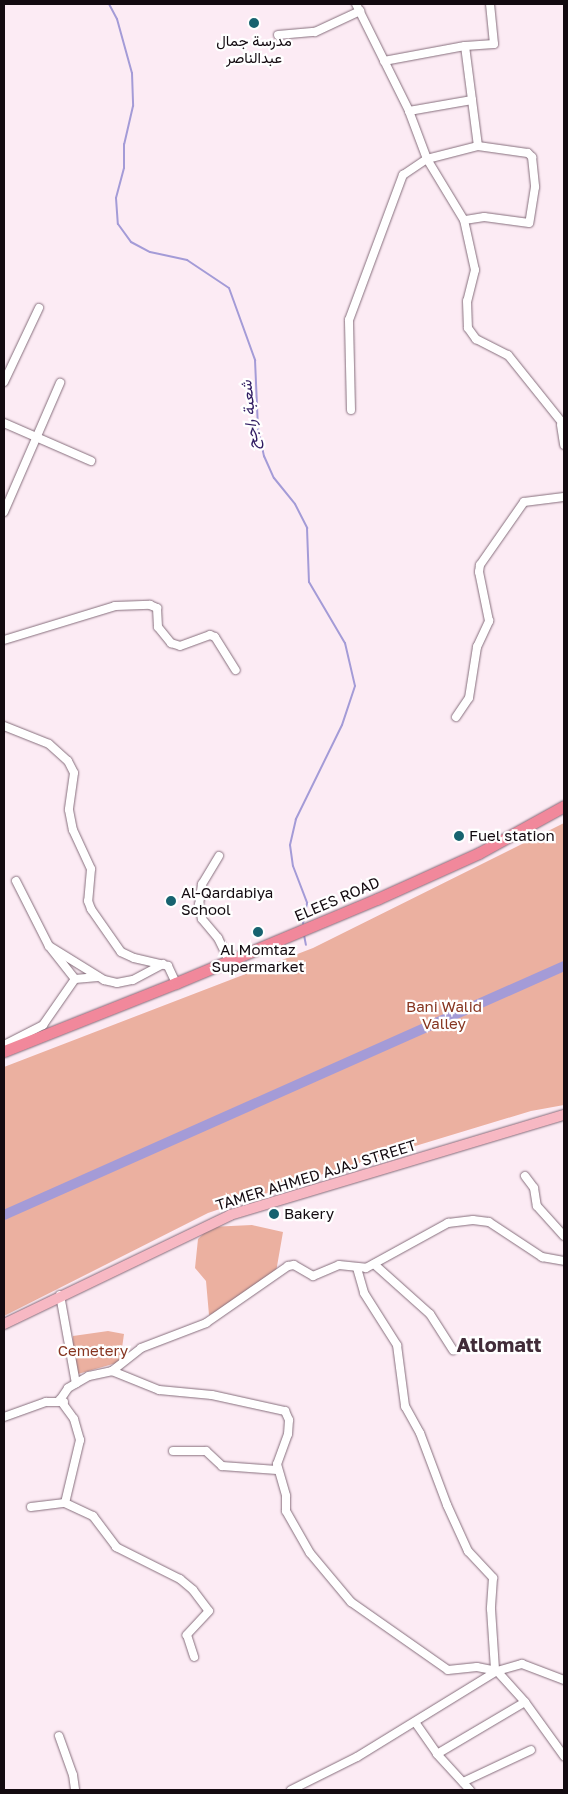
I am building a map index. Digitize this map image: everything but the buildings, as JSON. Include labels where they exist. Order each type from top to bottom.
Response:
[{"type":"highway","name":"ELEES ROAD","points":[[4,1051],[176,983],[479,853],[564,806]]},
{"type":"main road","name":"TAMER AHMED AJAJ STREET","points":[[4,1324],[60,1295],[230,1215],[564,1115]]},
{"type":"street","points":[[384,61],[465,46],[494,44],[490,4]]},
{"type":"street","points":[[278,35],[315,32],[359,6],[408,111],[427,159],[464,220],[475,270],[467,301],[468,328],[476,339],[508,355],[563,425],[564,446]]},
{"type":"street","points":[[465,46],[478,146]]},
{"type":"street","points":[[408,111],[472,100]]},
{"type":"street","points":[[351,410],[350,320],[400,180],[407,171],[427,159],[478,146],[528,154],[532,157],[535,187],[530,218],[524,224],[484,217],[464,220]]},
{"type":"street","points":[[4,382],[39,308]]},
{"type":"street","points":[[4,512],[35,436],[60,383]]},
{"type":"street","points":[[4,423],[91,461]]},
{"type":"street","points":[[456,717],[469,698],[477,647],[489,621],[480,565],[524,502],[564,497]]},
{"type":"street","points":[[4,640],[115,606],[150,604],[157,608],[158,627],[171,643],[180,646],[212,636],[220,642],[236,670]]},
{"type":"street","points":[[4,726],[18,729],[49,744],[68,761],[74,773],[69,810],[73,830],[91,869],[88,900],[91,909],[121,952],[134,958],[163,964],[172,970],[176,983]]},
{"type":"street","points":[[219,856],[202,884],[199,905],[202,919],[218,938],[228,961]]},
{"type":"street","points":[[16,881],[49,946],[75,980]]},
{"type":"street","points":[[49,946],[98,977],[117,983],[128,981],[163,964]]},
{"type":"street","points":[[4,1045],[47,1021],[75,980],[98,977]]},
{"type":"street","points":[[525,1176],[534,1188],[537,1206],[564,1236]]},
{"type":"street","points":[[65,1503],[80,1440],[74,1419],[64,1402],[60,1400],[63,1393],[89,1376],[112,1371],[141,1348],[203,1324],[233,1307],[288,1266],[294,1266],[313,1276],[339,1266],[357,1268],[374,1264],[448,1223],[472,1220],[489,1222],[542,1257],[564,1261]]},
{"type":"street","points":[[374,1264],[424,1307],[453,1350]]},
{"type":"street","points":[[357,1268],[364,1293],[394,1338],[406,1406],[420,1433],[447,1506],[468,1551],[493,1578],[490,1610],[496,1670],[525,1702],[564,1756]]},
{"type":"street","points":[[60,1295],[76,1384]]},
{"type":"street","points":[[112,1371],[159,1390],[212,1395],[285,1410],[289,1420],[288,1434],[277,1470],[290,1524],[351,1602],[448,1670],[477,1668],[496,1670],[522,1664],[564,1680]]},
{"type":"street","points":[[4,1417],[46,1402],[64,1402]]},
{"type":"street","points":[[173,1451],[206,1451],[222,1466],[277,1470]]},
{"type":"street","points":[[31,1507],[65,1503],[93,1516],[116,1547],[180,1580],[193,1590],[209,1611],[187,1635],[194,1657]]},
{"type":"street","points":[[291,1790],[357,1757],[496,1670]]},
{"type":"street","points":[[438,1754],[525,1702]]},
{"type":"street","points":[[415,1722],[438,1754],[470,1790]]},
{"type":"street","points":[[60,1736],[73,1775],[75,1790]]},
{"type":"street","points":[[463,1782],[531,1750]]},
{"type":"green space","name":"Bani Walid Valley","points":[[564,823],[564,1105],[531,1111],[323,1174],[208,1213],[4,1316],[4,1067],[313,948]]},
{"type":"green space","points":[[252,1225],[283,1232],[276,1272],[230,1307],[209,1315],[206,1281],[195,1268],[198,1239],[210,1227]]},
{"type":"green space","name":"Cemetery","points":[[108,1331],[124,1334],[120,1362],[78,1374],[72,1350],[73,1336]]},
{"type":"waterway","name":"شعبة راجح","points":[[109,4],[117,19],[132,73],[133,106],[124,144],[124,168],[116,198],[118,224],[131,242],[150,252],[187,260],[229,288],[255,360],[258,428],[264,456],[274,478],[295,504],[307,528],[309,582],[345,643],[355,686],[342,725],[296,819],[290,845],[293,866],[307,903],[303,924]]},
{"type":"waterway","points":[[304,935],[306,945]]},
{"type":"waterway","name":"Bani Walid Valley","points":[[4,1215],[564,966]]},
{"type":"place","name":"مدرسة جمال عبدالناصر","points":[[254,23]]},
{"type":"place","name":"Fuel station","points":[[459,836]]},
{"type":"place","name":"Al-Qardabiya School","points":[[171,901]]},
{"type":"place","name":"Al Momtaz Supermarket","points":[[258,932]]},
{"type":"place","name":"Bakery","points":[[274,1214]]},
{"type":"district","name":"Atlomatt","points":[[499,1344]]}]
